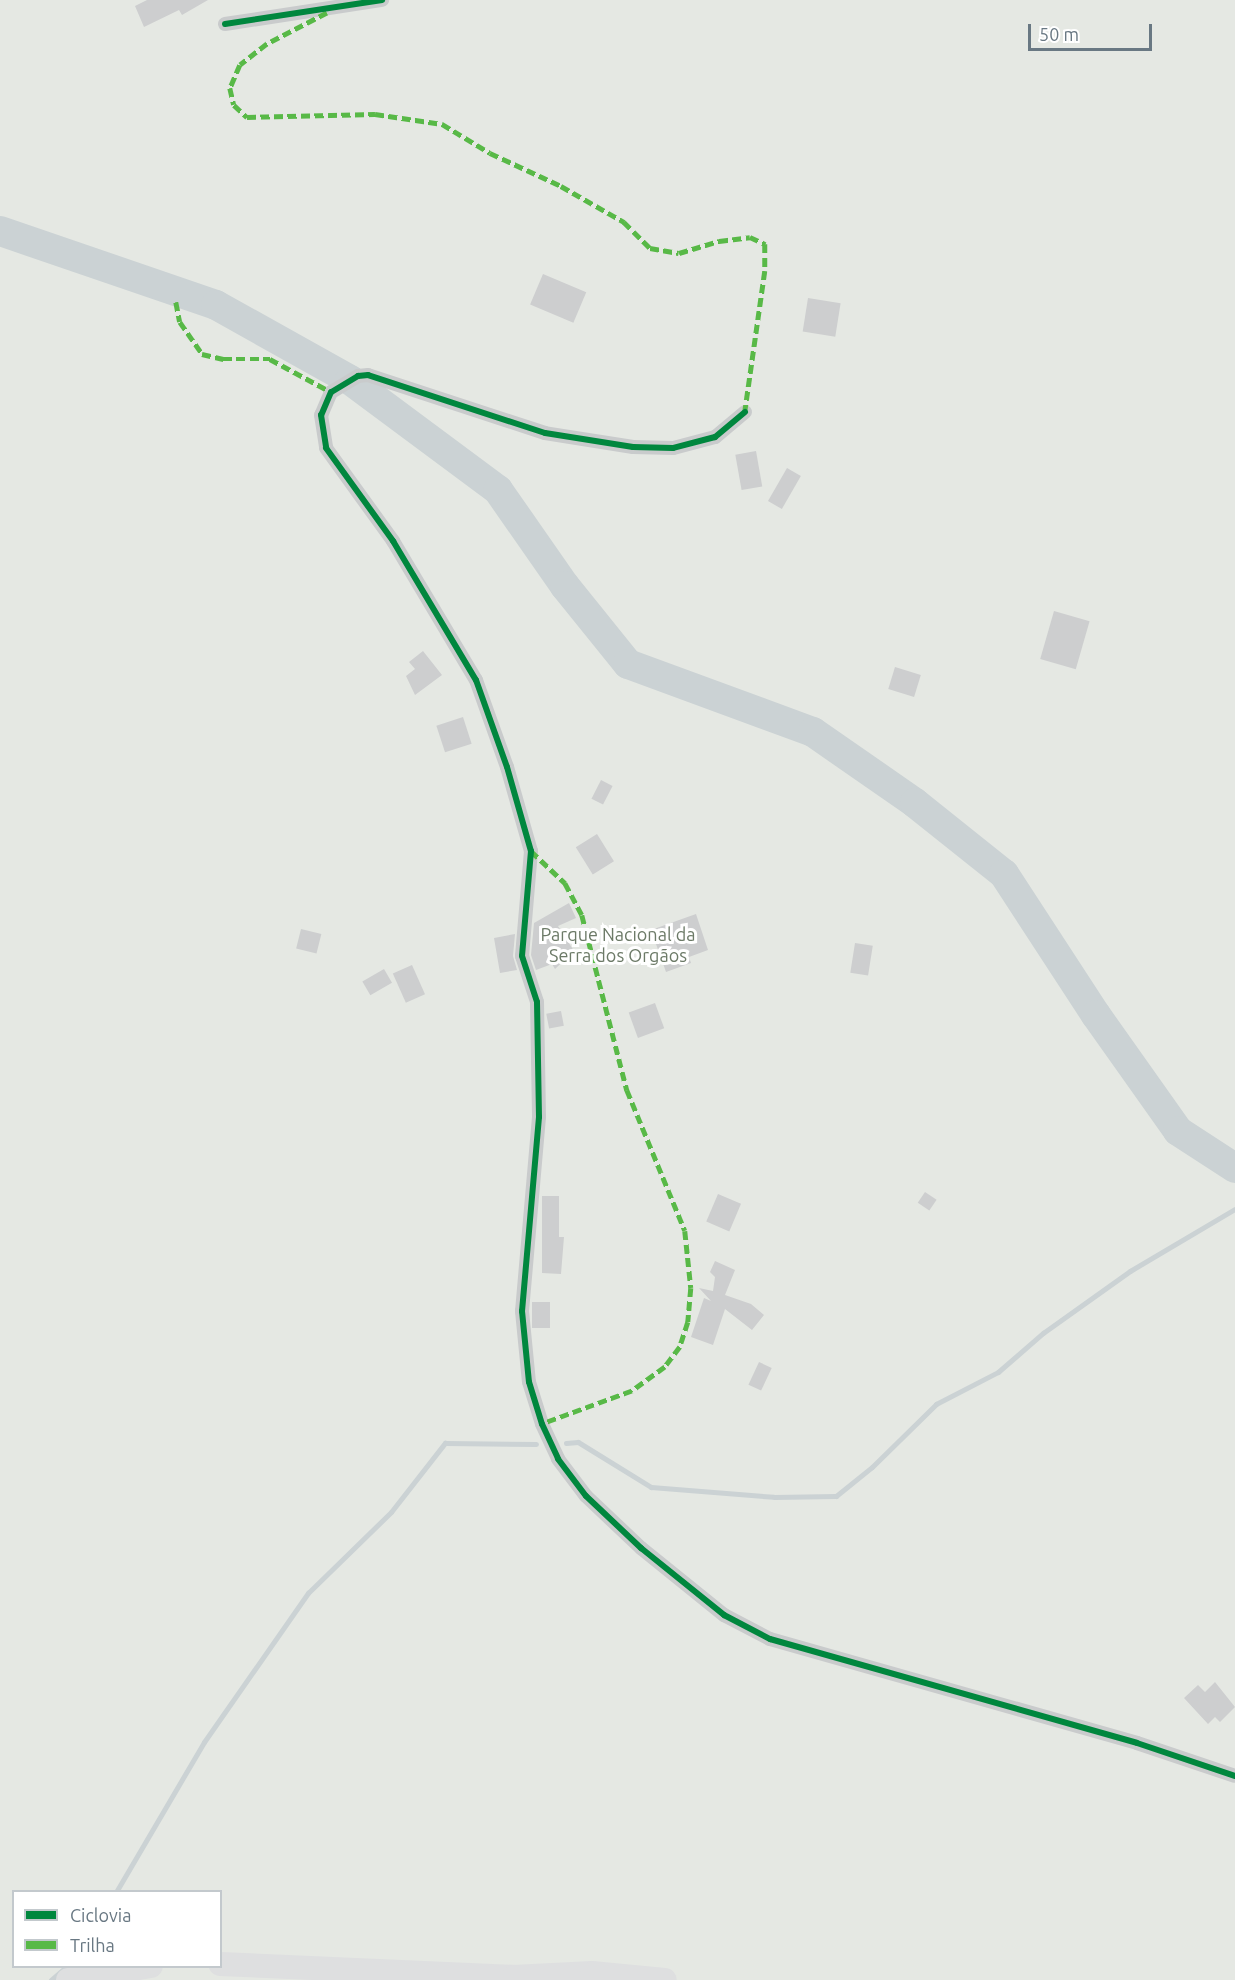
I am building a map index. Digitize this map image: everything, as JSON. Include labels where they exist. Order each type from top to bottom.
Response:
[{"type":"highway","points":[[222,1964],[513,1977],[592,1973],[665,1980]]},
{"type":"highway","points":[[68,1980],[139,1968]]},
{"type":"street","points":[[225,24],[382,0]]},
{"type":"street","points":[[745,412],[715,437],[673,448],[633,447],[546,433],[399,383],[358,376],[331,392],[321,415],[326,448],[393,541],[476,680],[507,767],[531,851],[522,956],[537,1002],[539,1117],[522,1329],[529,1382],[542,1424],[558,1459],[585,1496],[641,1548],[724,1615],[770,1639],[1209,1764],[1235,1776]]},
{"type":"green space","name":"Parque Nacional da Serra dos Orgãos","points":[[0,0],[1235,0],[1235,1980],[0,1980]]},
{"type":"building","points":[[147,0],[208,0],[182,15],[179,10],[144,27],[135,6]]},
{"type":"building","points":[[543,274],[586,292],[573,323],[530,304]]},
{"type":"building","points":[[808,298],[841,303],[835,337],[803,332]]},
{"type":"building","points":[[756,451],[762,486],[742,490],[735,455]]},
{"type":"building","points":[[787,468],[801,476],[782,509],[768,501]]},
{"type":"building","points":[[1054,611],[1090,621],[1076,669],[1040,659]]},
{"type":"building","points":[[423,651],[442,675],[415,695],[406,676],[415,669],[409,662]]},
{"type":"building","points":[[895,667],[921,675],[914,697],[888,689]]},
{"type":"building","points":[[463,717],[472,744],[445,752],[436,726]]},
{"type":"building","points":[[601,780],[613,786],[603,805],[591,799]]},
{"type":"building","points":[[597,834],[614,861],[593,874],[576,847]]},
{"type":"building","points":[[569,903],[576,918],[558,926],[574,951],[555,969],[552,964],[536,970],[531,955],[534,923]]},
{"type":"building","points":[[696,914],[708,950],[689,957],[691,963],[666,972],[651,930]]},
{"type":"building","points":[[301,929],[321,934],[317,953],[296,948]]},
{"type":"building","points":[[515,934],[513,956],[517,970],[500,973],[494,938]]},
{"type":"building","points":[[855,943],[873,946],[868,975],[850,973]]},
{"type":"building","points":[[412,965],[425,994],[406,1003],[393,974]]},
{"type":"building","points":[[384,969],[392,983],[370,995],[362,982]]},
{"type":"building","points":[[655,1003],[664,1028],[638,1038],[629,1013]]},
{"type":"building","points":[[561,1011],[564,1026],[549,1029],[546,1014]]},
{"type":"building","points":[[925,1192],[937,1200],[929,1211],[918,1203]]},
{"type":"building","points":[[718,1194],[741,1204],[729,1231],[706,1222]]},
{"type":"building","points":[[542,1196],[559,1196],[559,1237],[564,1237],[561,1274],[542,1273]]},
{"type":"building","points":[[715,1261],[735,1270],[725,1295],[751,1304],[764,1315],[752,1330],[725,1309],[713,1345],[691,1337],[704,1298],[711,1301],[699,1288],[713,1291],[715,1277],[710,1272]]},
{"type":"building","points":[[532,1302],[550,1302],[550,1328],[532,1328]]},
{"type":"building","points":[[759,1362],[772,1368],[761,1391],[748,1385]]},
{"type":"building","points":[[1215,1682],[1235,1707],[1220,1722],[1215,1717],[1208,1724],[1184,1698],[1198,1685],[1205,1692]]},
{"type":"waterway","points":[[0,231],[216,305],[350,380],[498,490],[565,586],[628,664],[813,732],[915,803],[1004,874],[1096,1015],[1178,1131],[1235,1168]]},
{"type":"waterway","points":[[566,1443],[578,1442],[651,1487],[774,1497],[836,1496],[872,1467],[936,1404],[998,1372],[1043,1333],[1130,1271],[1235,1209]]},
{"type":"waterway","points":[[117,1890],[204,1742],[308,1593],[391,1512],[445,1443],[536,1444]]},
{"type":"waterway","points":[[51,1980],[65,1968]]},
{"type":"marked path","points":[[327,13],[267,44],[240,65],[230,88],[234,105],[247,117],[375,114],[442,124],[490,153],[561,186],[624,222],[650,248],[679,253],[719,241],[750,237],[765,244],[765,271],[745,412]]},
{"type":"marked path","points":[[176,302],[180,322],[202,354],[223,359],[270,359],[331,392]]},
{"type":"marked path","points":[[531,851],[565,883],[582,915],[627,1090],[685,1231],[691,1288],[688,1322],[680,1347],[665,1367],[632,1391],[542,1424]]},
{"type":"cycle path","points":[[225,24],[382,0]]},
{"type":"cycle path","points":[[745,412],[715,437],[673,448],[633,447],[545,433],[368,375],[358,376],[331,392],[321,415],[326,448],[393,541],[476,680],[507,767],[531,851],[522,956],[537,1002],[539,1117],[522,1311],[529,1382],[542,1424],[558,1459],[586,1496],[641,1548],[724,1615],[770,1639],[1137,1743],[1235,1776]]}]
